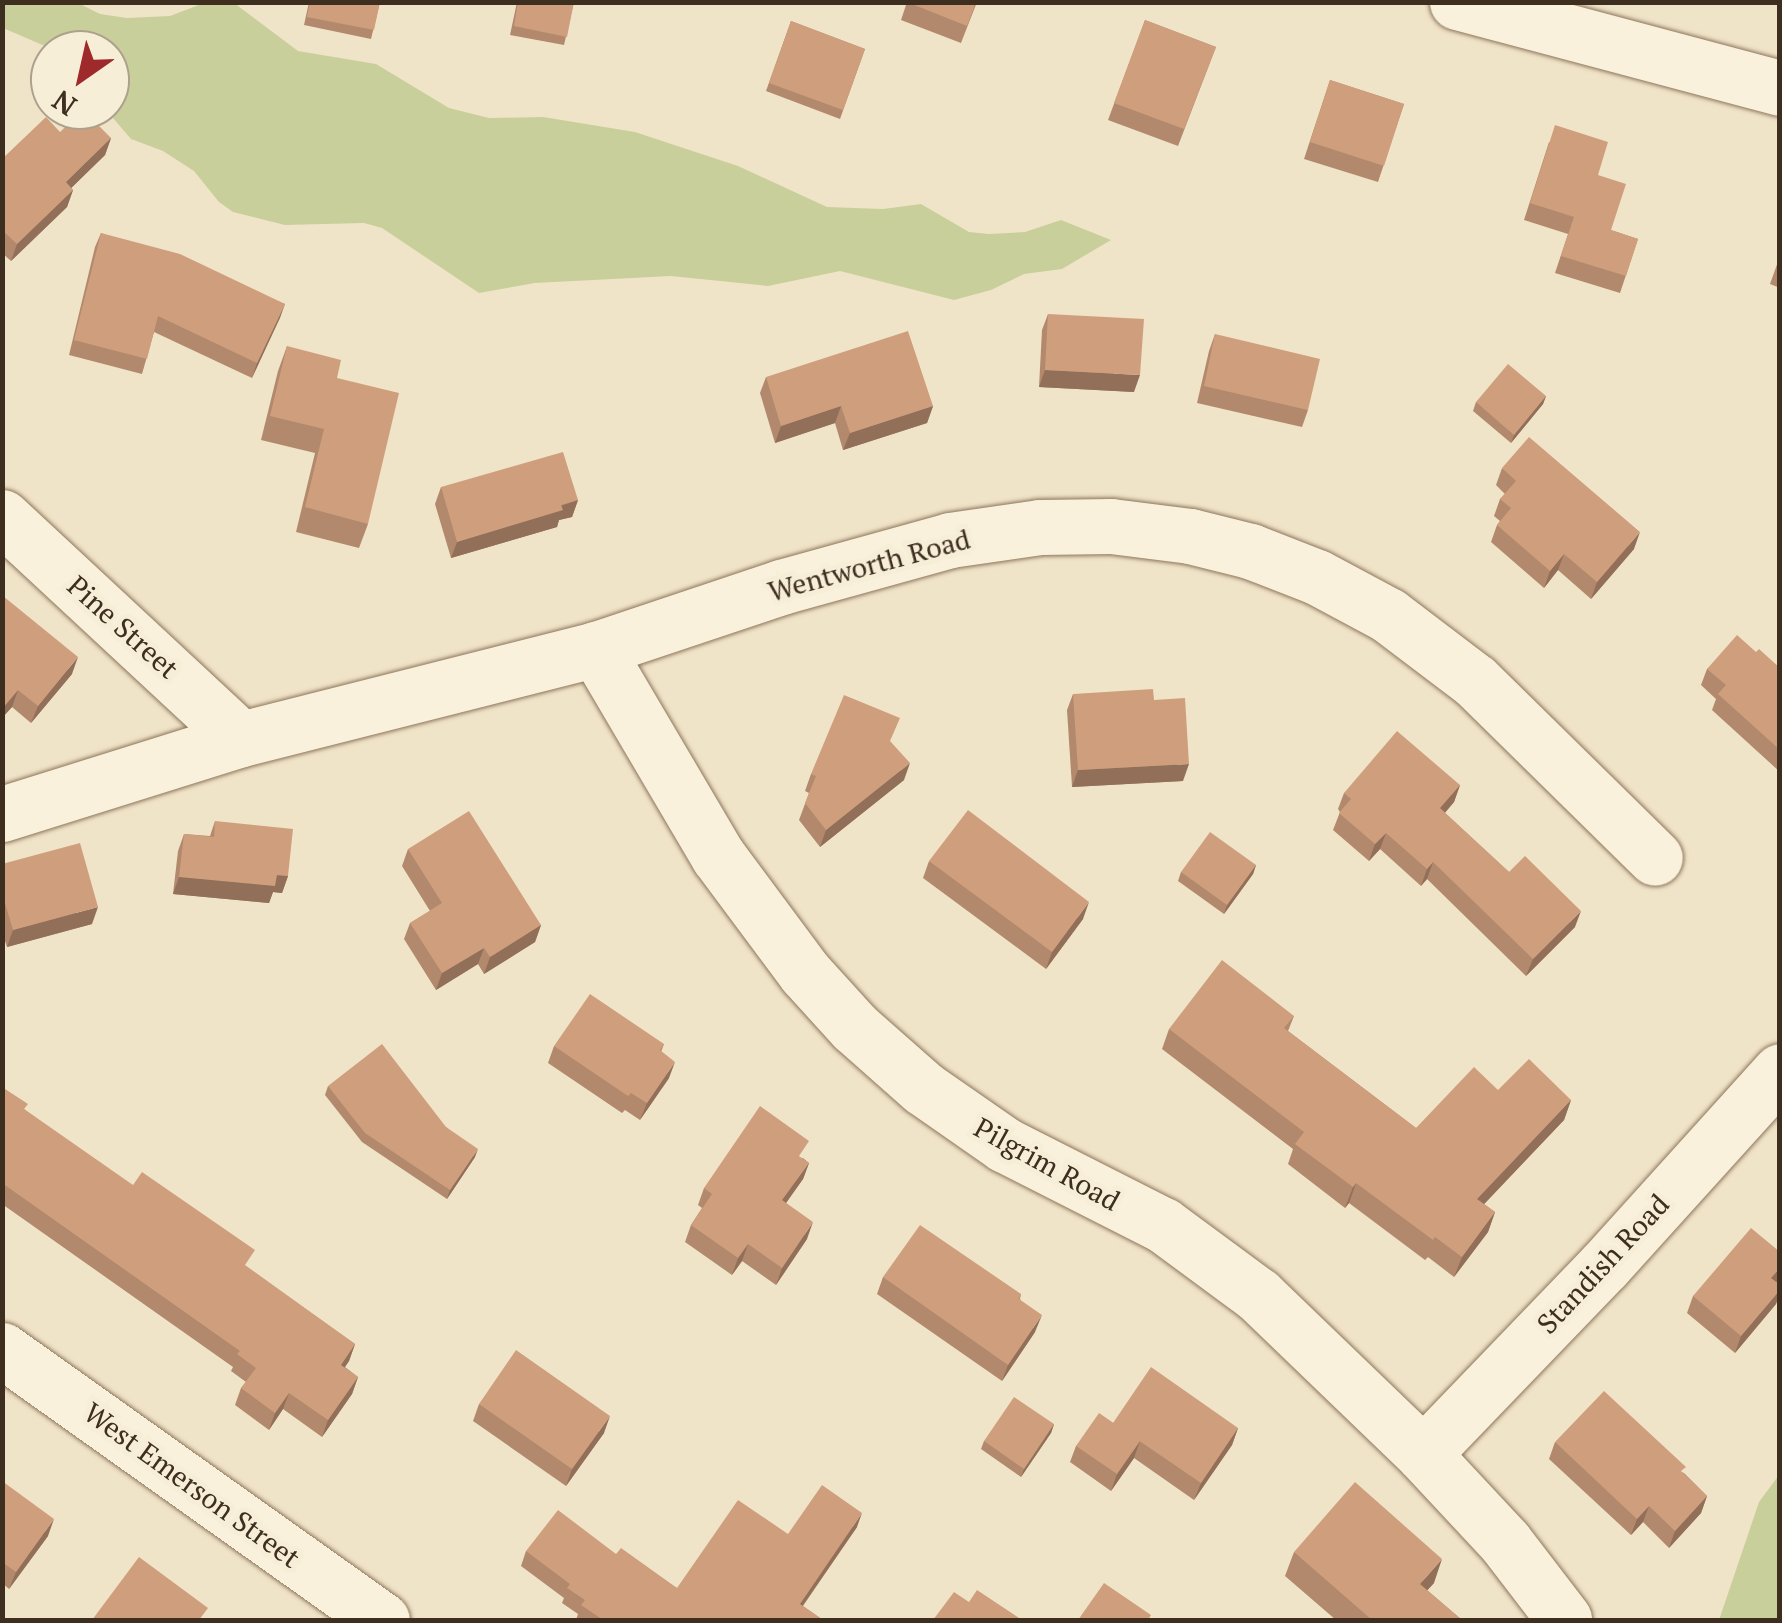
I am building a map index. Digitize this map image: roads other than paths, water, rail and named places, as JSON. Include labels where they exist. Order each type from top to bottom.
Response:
[{"type":"street","points":[[1458,2],[1780,88]]},
{"type":"street","name":"Pine Street","points":[[2,518],[241,739]]},
{"type":"street","name":"Wentworth Road","points":[[2,814],[241,739],[596,649],[780,587],[950,540],[1079,525],[1190,536],[1250,551],[1317,578],[1420,637],[1475,681],[1655,858]]},
{"type":"street","name":"Pilgrim Road","points":[[596,649],[718,856],[805,973],[873,1046],[1005,1145],[1163,1225],[1219,1263],[1303,1336],[1423,1454],[1505,1542],[1564,1620]]},
{"type":"street","name":"Standish Road","points":[[1423,1454],[1606,1265],[1780,1071]]},
{"type":"street","name":"West Emerson Street","points":[[2,1350],[382,1620]]}]
